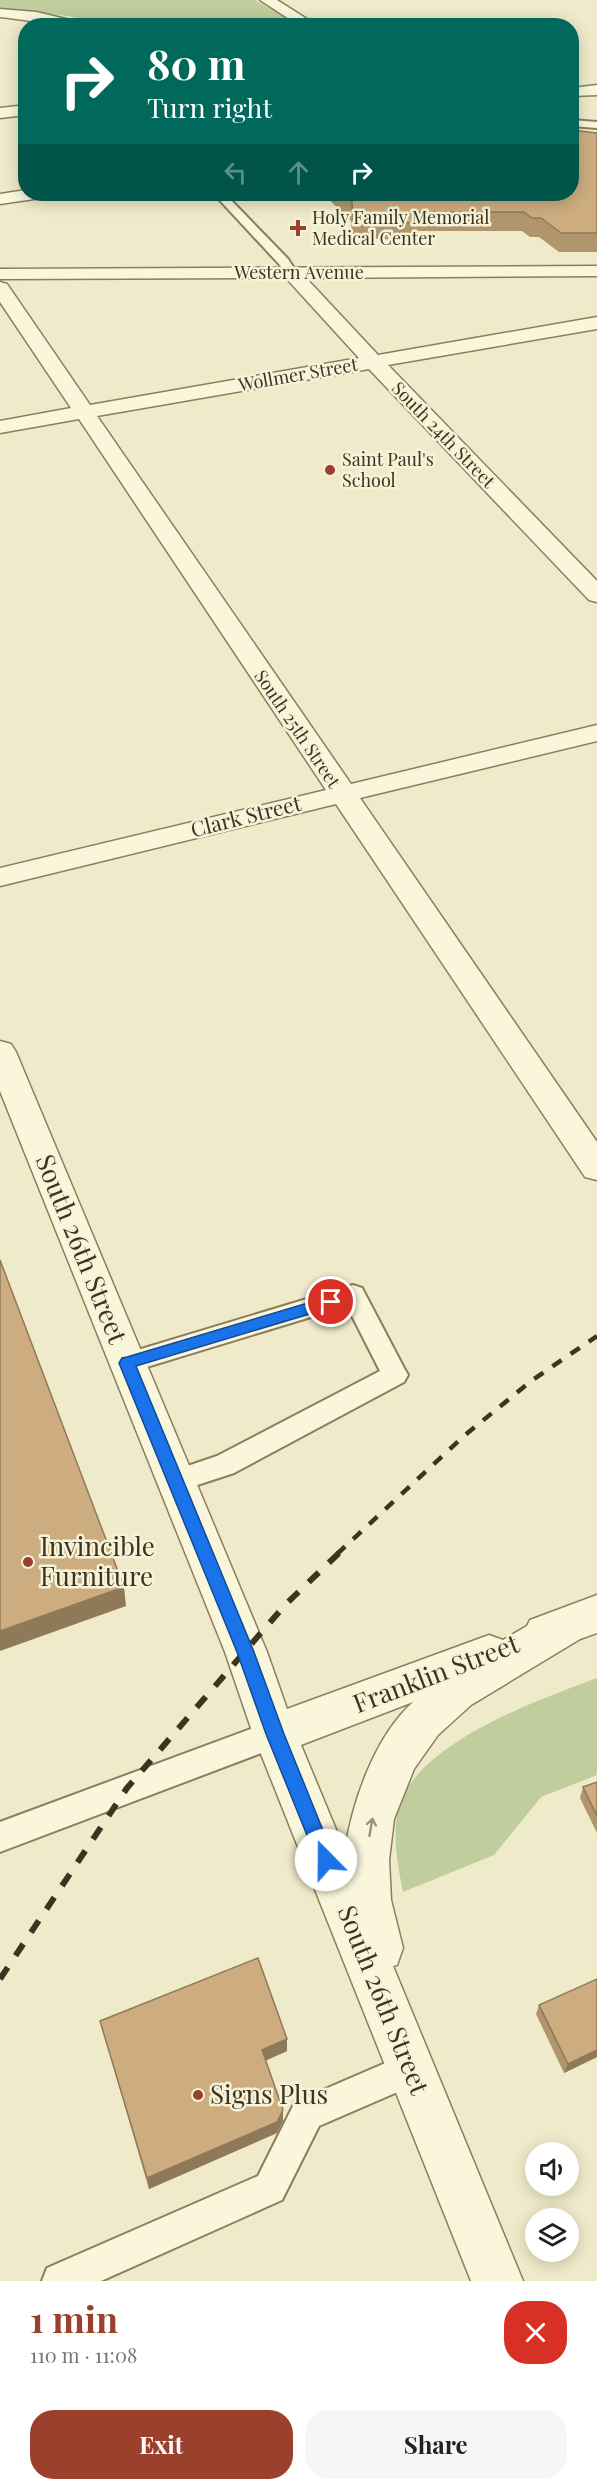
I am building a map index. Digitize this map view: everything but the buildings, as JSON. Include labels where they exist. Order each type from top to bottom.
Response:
[{"type":"street","points":[[267,0],[297,18]]},
{"type":"street","points":[[0,13],[44,18]]},
{"type":"street","points":[[579,91],[597,90]]},
{"type":"street","points":[[0,113],[18,111]]},
{"type":"street","points":[[0,199],[18,196]]},
{"type":"street","name":"Western Avenue","points":[[0,274],[597,272]]},
{"type":"street","name":"South 24th Street","points":[[291,273],[373,362],[597,595]]},
{"type":"street","name":"South 25th Street","points":[[0,288],[341,794],[597,1168]]},
{"type":"street","name":"Wollmer Street","points":[[0,427],[597,323]]},
{"type":"street","name":"Clark Street","points":[[0,877],[597,733]]},
{"type":"street","name":"South 26th Street","points":[[0,1052],[246,1652],[275,1734],[496,2281]]},
{"type":"street","points":[[411,2069],[368,1900],[366,1860],[372,1819],[397,1756],[423,1721],[456,1691],[581,1620]]},
{"type":"street","name":"Franklin Street","points":[[275,1734],[581,1620]]},
{"type":"lane","points":[[579,124],[597,125]]},
{"type":"lane","points":[[226,201],[284,262],[291,273]]},
{"type":"lane","points":[[127,1363],[353,1295],[395,1375],[225,1465],[176,1481]]},
{"type":"lane","points":[[0,1837],[275,1734]]},
{"type":"lane","points":[[60,2281],[270,2188],[307,2114],[411,2069]]},
{"type":"green space","points":[[0,0],[255,0],[287,18],[76,18],[0,9]]},
{"type":"green space","points":[[597,1678],[597,1775],[541,1797],[494,1855],[403,1892],[396,1844],[397,1815],[406,1790],[425,1767],[479,1728]]},
{"type":"railway","points":[[337,1554],[464,1436],[531,1381],[597,1336]]},
{"type":"railway","points":[[0,1979],[127,1788],[285,1605],[339,1553]]},
{"type":"place","name":"Holy Family Memorial Medical Center","points":[[298,228]]},
{"type":"place","name":"Saint Paul's School","points":[[330,470]]},
{"type":"place","name":"Invincible Furniture","points":[[28,1562]]},
{"type":"place","name":"Signs Plus","points":[[198,2095]]},
{"type":"route","points":[[326,1860],[275,1734],[246,1652],[127,1363],[331,1302]]}]
